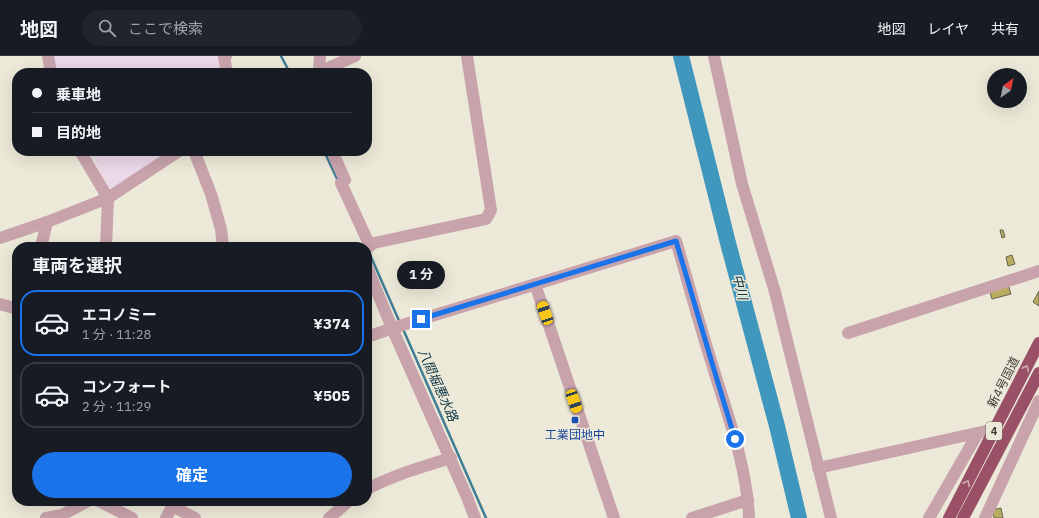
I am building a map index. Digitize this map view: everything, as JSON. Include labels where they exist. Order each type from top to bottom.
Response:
[{"type":"highway","name":"新4号国道","points":[[949,518],[1039,343]]},
{"type":"highway","name":"4","points":[[964,518],[1039,373]]},
{"type":"street","points":[[48,56],[50,68]]},
{"type":"street","points":[[226,56],[224,57],[226,68]]},
{"type":"street","points":[[318,68],[320,56]]},
{"type":"street","points":[[328,68],[356,56]]},
{"type":"street","points":[[372,244],[486,219],[491,210],[467,56]]},
{"type":"street","points":[[714,56],[742,184],[775,292],[830,518]]},
{"type":"street","points":[[83,156],[108,198],[106,242]]},
{"type":"street","points":[[0,238],[47,222],[108,198],[171,156]]},
{"type":"street","points":[[196,156],[211,194],[221,229],[222,242]]},
{"type":"street","points":[[334,156],[345,180],[341,182],[366,242]]},
{"type":"street","points":[[42,242],[47,222]]},
{"type":"street","points":[[372,335],[676,241],[738,452],[748,500],[749,518]]},
{"type":"street","points":[[848,333],[1039,271]]},
{"type":"street","points":[[372,277],[398,326],[475,518]]},
{"type":"street","points":[[535,284],[614,518]]},
{"type":"street","points":[[0,304],[12,308]]},
{"type":"street","points":[[985,518],[1036,414],[1039,401]]},
{"type":"street","points":[[1020,409],[1036,414]]},
{"type":"street","points":[[818,468],[995,428]]},
{"type":"street","points":[[929,518],[978,433]]},
{"type":"street","points":[[372,486],[399,474],[451,458]]},
{"type":"street","points":[[692,518],[748,500]]},
{"type":"street","points":[[46,518],[62,515],[79,506]]},
{"type":"street","points":[[109,506],[132,518]]},
{"type":"street","points":[[166,518],[172,506]]},
{"type":"street","points":[[176,506],[194,518]]},
{"type":"street","points":[[329,518],[343,506]]},
{"type":"shaded area","points":[[53,56],[218,56],[221,68],[57,68]]},
{"type":"shaded area","points":[[92,156],[165,156],[115,190],[109,187]]},
{"type":"building","points":[[1000,230],[1003,230],[1005,237],[1002,238]]},
{"type":"building","points":[[1012,255],[1015,264],[1008,266],[1006,257]]},
{"type":"building","points":[[1008,284],[1011,294],[992,299],[989,289]]},
{"type":"building","points":[[1039,291],[1039,306],[1033,302]]},
{"type":"building","points":[[1001,508],[1003,518],[994,518],[992,510]]},
{"type":"waterway","name":"八間堀悪水路","points":[[281,56],[287,68]]},
{"type":"waterway","name":"中川","points":[[681,56],[728,243],[777,426],[799,518]]},
{"type":"waterway","name":"八間堀悪水路","points":[[326,156],[338,181]]},
{"type":"waterway","name":"八間堀悪水路","points":[[372,259],[400,323]]},
{"type":"waterway","name":"八間堀悪水路","points":[[403,329],[486,518]]},
{"type":"place","name":"工業団地中","points":[[575,420]]},
{"type":"route","points":[[421,319],[676,241],[735,439]]}]
